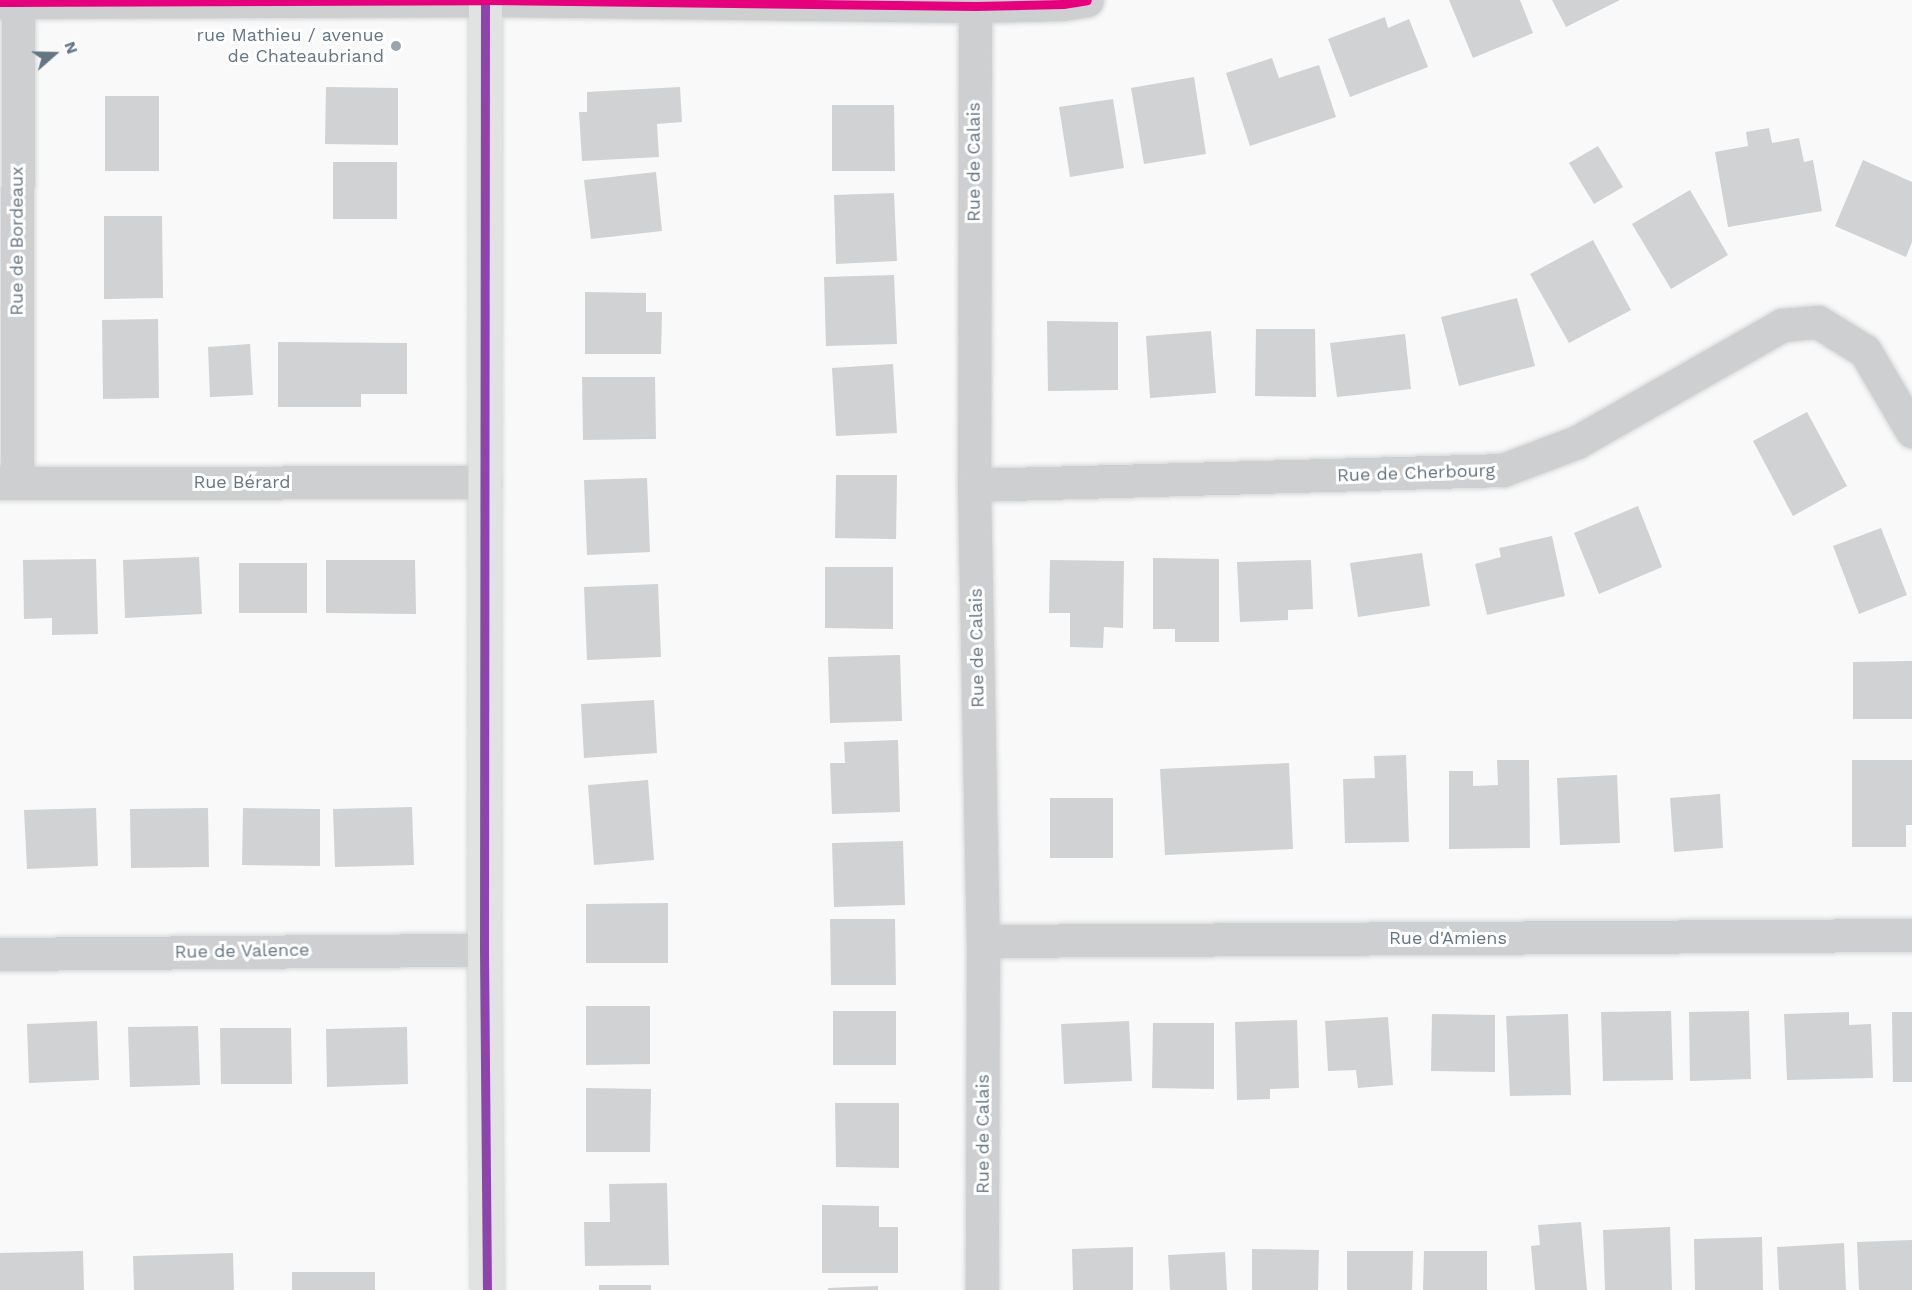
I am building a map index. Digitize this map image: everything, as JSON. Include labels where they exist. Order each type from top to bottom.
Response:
[{"type":"street","points":[[12,1],[485,0],[975,6],[1063,4],[1087,0]]},
{"type":"street","points":[[485,0],[484,950],[488,1290]]},
{"type":"street","name":"Rue de Bordeaux","points":[[8,483],[12,1]]},
{"type":"street","name":"Rue de Calais","points":[[975,6],[974,485],[983,941],[982,1290]]},
{"type":"street","name":"Rue de Cherbourg","points":[[974,485],[1503,470],[1577,442],[1782,325],[1818,322],[1864,351],[1912,431]]},
{"type":"street","name":"Rue Bérard","points":[[8,483],[485,482]]},
{"type":"street","name":"Rue d'Amiens","points":[[983,941],[1912,935]]},
{"type":"street","name":"Rue de Valence","points":[[0,954],[484,950]]},
{"type":"building","points":[[1449,0],[1520,0],[1533,33],[1473,58]]},
{"type":"building","points":[[1552,0],[1620,0],[1566,27]]},
{"type":"building","points":[[1385,17],[1388,28],[1409,19],[1428,67],[1350,97],[1328,39]]},
{"type":"building","points":[[1272,58],[1279,78],[1319,65],[1336,117],[1250,146],[1226,73]]},
{"type":"building","points":[[1194,77],[1206,154],[1144,164],[1131,88]]},
{"type":"building","points":[[326,87],[398,88],[398,145],[325,144]]},
{"type":"building","points":[[680,87],[682,122],[657,124],[659,157],[582,161],[579,112],[587,112],[587,92]]},
{"type":"building","points":[[105,96],[159,96],[159,171],[105,171]]},
{"type":"building","points":[[1113,99],[1124,168],[1070,177],[1059,107]]},
{"type":"building","points":[[832,105],[894,105],[895,171],[832,171]]},
{"type":"building","points":[[1769,128],[1772,143],[1799,138],[1804,162],[1813,160],[1822,211],[1728,227],[1715,152],[1748,146],[1746,132]]},
{"type":"building","points":[[1598,146],[1623,187],[1594,204],[1569,163]]},
{"type":"building","points":[[1863,160],[1912,182],[1912,242],[1906,257],[1835,226]]},
{"type":"building","points":[[333,162],[397,162],[397,219],[333,219]]},
{"type":"building","points":[[656,172],[662,231],[591,239],[584,180]]},
{"type":"building","points":[[1690,190],[1728,255],[1671,289],[1632,224]]},
{"type":"building","points":[[894,193],[897,261],[836,264],[834,195]]},
{"type":"building","points":[[104,216],[162,216],[163,298],[104,299]]},
{"type":"building","points":[[1593,240],[1631,310],[1569,343],[1530,274]]},
{"type":"building","points":[[894,275],[897,344],[826,346],[824,277]]},
{"type":"building","points":[[585,292],[646,293],[646,312],[662,312],[661,354],[585,354]]},
{"type":"building","points":[[1517,298],[1535,366],[1459,386],[1441,317]]},
{"type":"building","points":[[158,319],[159,398],[103,399],[102,320]]},
{"type":"building","points":[[1047,321],[1118,322],[1118,390],[1048,391]]},
{"type":"building","points":[[1256,329],[1315,329],[1316,397],[1255,396]]},
{"type":"building","points":[[1211,331],[1216,393],[1150,398],[1146,336]]},
{"type":"building","points":[[1405,334],[1411,389],[1337,397],[1330,343]]},
{"type":"building","points":[[278,342],[407,343],[407,394],[361,394],[361,407],[278,407]]},
{"type":"building","points":[[250,344],[253,395],[210,397],[208,347]]},
{"type":"building","points":[[893,364],[897,433],[836,436],[832,368]]},
{"type":"building","points":[[582,377],[655,377],[656,439],[583,440]]},
{"type":"building","points":[[1807,412],[1847,486],[1793,516],[1753,441]]},
{"type":"building","points":[[836,475],[897,475],[896,539],[835,538]]},
{"type":"building","points":[[647,478],[650,552],[587,555],[584,480]]},
{"type":"building","points":[[1638,506],[1662,567],[1599,594],[1574,533]]},
{"type":"building","points":[[1881,528],[1907,595],[1859,614],[1833,546]]},
{"type":"building","points":[[1552,536],[1565,596],[1487,615],[1475,564],[1501,557],[1499,548]]},
{"type":"building","points":[[1422,553],[1430,606],[1358,617],[1350,563]]},
{"type":"building","points":[[199,557],[202,614],[125,618],[123,560]]},
{"type":"building","points":[[1153,558],[1219,559],[1219,642],[1175,642],[1175,629],[1153,629]]},
{"type":"building","points":[[96,559],[98,634],[52,635],[52,618],[24,619],[23,560]]},
{"type":"building","points":[[326,560],[415,560],[416,614],[326,613]]},
{"type":"building","points":[[1050,560],[1124,561],[1123,628],[1104,627],[1103,648],[1070,647],[1070,613],[1049,613]]},
{"type":"building","points":[[1311,560],[1313,609],[1288,610],[1288,620],[1240,622],[1237,562]]},
{"type":"building","points":[[239,563],[307,563],[307,613],[239,613]]},
{"type":"building","points":[[825,567],[893,567],[893,629],[825,628]]},
{"type":"building","points":[[658,584],[661,657],[587,660],[584,587]]},
{"type":"building","points":[[900,655],[902,721],[830,723],[828,657]]},
{"type":"building","points":[[1912,661],[1912,719],[1853,719],[1853,662]]},
{"type":"building","points":[[654,700],[657,753],[584,758],[581,704]]},
{"type":"building","points":[[898,740],[900,812],[832,814],[830,763],[845,763],[844,742]]},
{"type":"building","points":[[1406,755],[1409,842],[1345,843],[1343,779],[1375,778],[1374,756]]},
{"type":"building","points":[[1497,760],[1529,760],[1530,848],[1449,849],[1449,771],[1473,771],[1473,786],[1498,785]]},
{"type":"building","points":[[1852,760],[1912,760],[1912,825],[1906,825],[1906,847],[1852,847]]},
{"type":"building","points":[[1289,763],[1293,849],[1165,855],[1160,769]]},
{"type":"building","points":[[1617,775],[1620,843],[1560,845],[1557,778]]},
{"type":"building","points":[[648,780],[654,860],[594,865],[588,785]]},
{"type":"building","points":[[1720,794],[1723,848],[1674,852],[1670,798]]},
{"type":"building","points":[[1050,798],[1113,798],[1113,858],[1050,858]]},
{"type":"building","points":[[412,807],[414,865],[335,867],[333,809]]},
{"type":"building","points":[[96,808],[98,866],[27,869],[24,810]]},
{"type":"building","points":[[208,808],[209,867],[131,868],[130,809]]},
{"type":"building","points":[[243,808],[320,809],[320,866],[242,865]]},
{"type":"building","points":[[903,841],[905,905],[834,907],[832,843]]},
{"type":"building","points":[[668,903],[668,963],[586,963],[586,904]]},
{"type":"building","points":[[830,919],[895,919],[896,985],[831,985]]},
{"type":"building","points":[[586,1006],[650,1006],[650,1064],[586,1065]]},
{"type":"building","points":[[833,1011],[896,1011],[896,1065],[833,1065]]},
{"type":"building","points":[[1671,1011],[1673,1080],[1603,1081],[1601,1012]]},
{"type":"building","points":[[1749,1011],[1751,1079],[1690,1081],[1689,1012]]},
{"type":"building","points":[[1849,1012],[1849,1025],[1871,1024],[1873,1078],[1787,1080],[1784,1014]]},
{"type":"building","points":[[1892,1012],[1912,1012],[1912,1082],[1893,1082]]},
{"type":"building","points":[[1432,1014],[1495,1015],[1495,1072],[1431,1071]]},
{"type":"building","points":[[1568,1014],[1571,1095],[1510,1096],[1506,1016]]},
{"type":"building","points":[[1388,1017],[1393,1085],[1358,1088],[1356,1070],[1328,1071],[1325,1021]]},
{"type":"building","points":[[1297,1020],[1299,1088],[1270,1089],[1270,1099],[1237,1100],[1235,1022]]},
{"type":"building","points":[[97,1021],[99,1080],[29,1083],[27,1024]]},
{"type":"building","points":[[1129,1021],[1132,1081],[1064,1084],[1061,1024]]},
{"type":"building","points":[[1153,1023],[1214,1023],[1214,1089],[1152,1088]]},
{"type":"building","points":[[198,1026],[200,1085],[130,1087],[128,1027]]},
{"type":"building","points":[[407,1027],[408,1084],[327,1087],[326,1029]]},
{"type":"building","points":[[220,1028],[291,1028],[292,1084],[221,1084]]},
{"type":"building","points":[[586,1088],[651,1089],[650,1152],[586,1152]]},
{"type":"building","points":[[835,1103],[899,1103],[899,1168],[836,1167]]},
{"type":"building","points":[[667,1183],[669,1265],[585,1266],[584,1222],[610,1222],[609,1184]]},
{"type":"building","points":[[822,1205],[879,1206],[879,1227],[898,1227],[898,1273],[822,1273]]},
{"type":"building","points":[[1581,1222],[1587,1290],[1535,1290],[1531,1246],[1540,1245],[1538,1225]]},
{"type":"building","points":[[1670,1227],[1672,1290],[1605,1290],[1603,1230]]},
{"type":"building","points":[[1762,1237],[1763,1290],[1695,1290],[1694,1239]]},
{"type":"building","points":[[1912,1240],[1912,1290],[1859,1290],[1857,1242]]},
{"type":"building","points":[[1844,1243],[1846,1290],[1779,1290],[1777,1247]]},
{"type":"building","points":[[1133,1247],[1133,1290],[1073,1290],[1072,1249]]},
{"type":"building","points":[[1252,1249],[1319,1250],[1318,1290],[1252,1290]]},
{"type":"building","points":[[83,1251],[84,1290],[0,1290],[0,1253]]},
{"type":"building","points":[[1347,1251],[1413,1251],[1412,1290],[1347,1290]]},
{"type":"building","points":[[1424,1251],[1487,1251],[1487,1290],[1423,1290]]},
{"type":"building","points":[[1225,1252],[1227,1290],[1170,1290],[1168,1255]]},
{"type":"building","points":[[233,1253],[234,1290],[134,1290],[133,1256]]},
{"type":"building","points":[[292,1272],[375,1272],[375,1290],[292,1290]]},
{"type":"building","points":[[599,1285],[651,1285],[651,1290],[599,1290]]},
{"type":"building","points":[[878,1286],[878,1290],[828,1290],[828,1288]]},
{"type":"transit line","points":[[485,0],[484,950],[487,1290]]},
{"type":"transit line","points":[[0,2],[485,0],[975,6],[1063,4],[1087,0]]},
{"type":"place","name":"rue Mathieu / avenue de Chateaubriand","points":[[396,46]]}]
